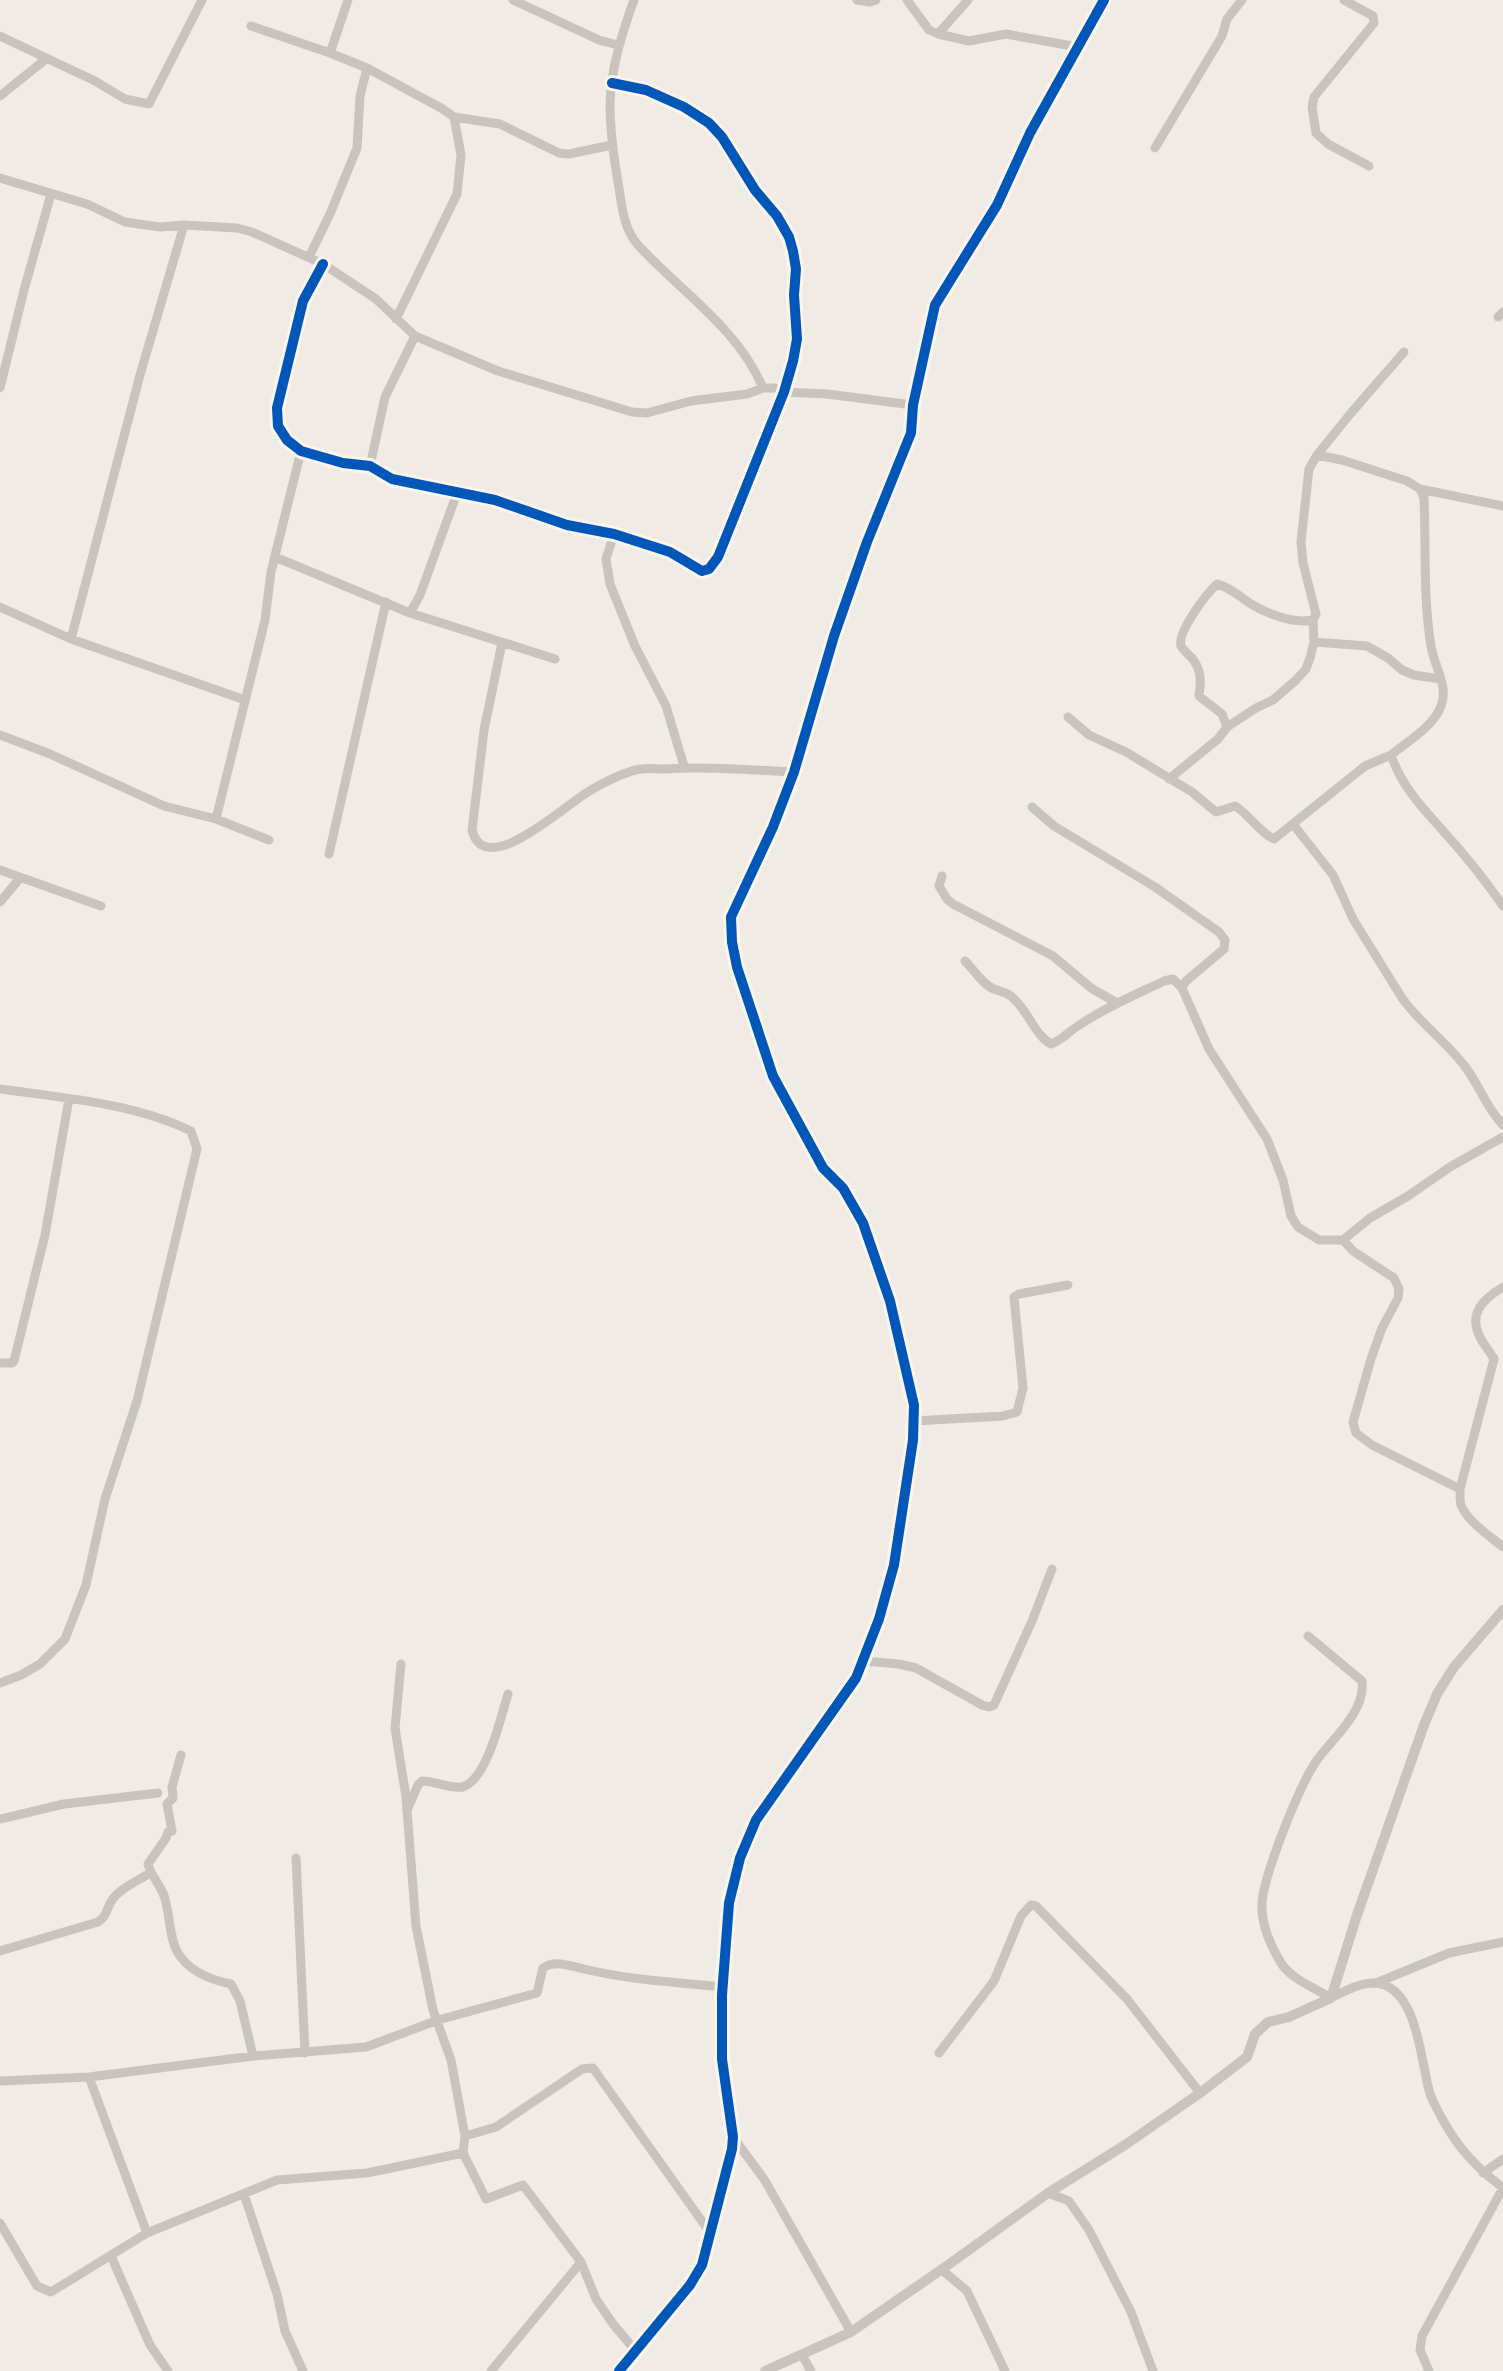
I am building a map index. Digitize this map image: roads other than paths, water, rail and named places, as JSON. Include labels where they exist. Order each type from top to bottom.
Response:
[{"type":"street","points":[[0,36],[125,99],[149,104],[202,0]]},
{"type":"street","points":[[330,53],[348,0]]},
{"type":"street","points":[[513,0],[618,45]]},
{"type":"street","points":[[634,0],[618,45],[610,105],[623,217],[634,240],[728,332],[763,388]]},
{"type":"street","points":[[857,0],[876,0]]},
{"type":"street","points":[[907,0],[930,30],[938,34],[969,41],[1006,34],[1078,46]]},
{"type":"street","points":[[938,34],[968,0]]},
{"type":"street","points":[[619,2371],[690,2286],[702,2265],[734,2137],[722,2060],[722,1987],[729,1902],[740,1858],[756,1820],[856,1678],[879,1620],[894,1564],[913,1440],[914,1405],[890,1301],[864,1223],[843,1188],[824,1168],[773,1076],[737,966],[731,917],[794,772],[866,542],[911,434],[912,405],[935,305],[996,205],[1030,133],[1104,0]]},
{"type":"street","points":[[1155,148],[1242,0]]},
{"type":"street","points":[[1344,0],[1373,16],[1374,23],[1314,98],[1312,118],[1316,133],[1328,144],[1369,166]]},
{"type":"street","points":[[251,26],[367,68],[454,118],[500,124],[564,154],[612,146]]},
{"type":"street","points":[[0,96],[46,59]]},
{"type":"street","points":[[309,257],[357,148],[360,96],[367,68]]},
{"type":"street","points":[[323,264],[302,300],[278,408],[278,426],[287,440],[301,451],[370,466],[392,480],[495,500],[567,525],[614,534],[670,552],[702,571],[709,569],[718,557],[784,392],[798,340],[796,268],[778,216],[709,123],[646,90],[612,83]]},
{"type":"street","points":[[396,319],[457,194],[461,154],[454,118]]},
{"type":"street","points":[[0,178],[87,204],[125,222],[252,232],[323,264],[376,299],[415,336],[498,371],[632,412],[646,414],[763,388],[912,405]]},
{"type":"street","points":[[0,388],[5,341],[51,194]]},
{"type":"street","points":[[71,639],[184,225]]},
{"type":"street","points":[[370,466],[384,397],[415,336]]},
{"type":"street","points":[[1169,779],[1227,727],[1285,692],[1306,669],[1314,642],[1312,620],[1316,614],[1301,542],[1309,469],[1404,352]]},
{"type":"street","points":[[216,818],[265,620],[275,557],[301,451]]},
{"type":"street","points":[[1317,455],[1406,481],[1420,489],[1503,506]]},
{"type":"street","points":[[1068,717],[1090,735],[1192,792],[1216,812],[1235,806],[1270,838],[1280,836],[1365,766],[1391,754],[1440,710],[1444,698],[1427,616],[1424,498],[1420,489]]},
{"type":"street","points":[[410,613],[420,596],[457,493]]},
{"type":"street","points":[[614,534],[606,559],[610,584],[634,646],[666,706],[684,766]]},
{"type":"street","points":[[275,557],[410,613],[555,660]]},
{"type":"street","points":[[1227,727],[1222,714],[1199,696],[1202,680],[1198,667],[1180,641],[1184,628],[1210,590],[1217,584],[1226,586],[1270,613],[1298,622],[1312,620]]},
{"type":"street","points":[[328,854],[386,602]]},
{"type":"street","points":[[0,606],[71,639],[245,700]]},
{"type":"street","points":[[1314,642],[1367,646],[1402,670],[1440,679]]},
{"type":"street","points":[[502,643],[484,730],[472,830],[485,849],[512,844],[572,801],[640,769],[684,766],[794,772]]},
{"type":"street","points":[[0,736],[50,754],[164,806],[216,818],[270,840]]},
{"type":"street","points":[[1391,754],[1412,796],[1466,856],[1503,906]]},
{"type":"street","points":[[1032,807],[1054,826],[1155,887],[1225,940],[1224,949],[1182,988]]},
{"type":"street","points":[[1293,824],[1333,875],[1353,919],[1410,1010],[1460,1060],[1486,1105],[1503,1125]]},
{"type":"street","points":[[0,870],[102,906]]},
{"type":"street","points":[[942,876],[939,886],[953,904],[1053,956],[1117,1004]]},
{"type":"street","points":[[0,902],[20,878]]},
{"type":"street","points":[[965,960],[987,985],[1012,996],[1043,1039],[1052,1044],[1117,1004],[1172,979],[1182,988],[1210,1048],[1267,1139],[1283,1180],[1291,1216],[1298,1227],[1319,1240],[1342,1240],[1450,1166],[1503,1137]]},
{"type":"street","points":[[0,1089],[132,1110],[170,1121],[191,1131],[198,1149],[137,1402],[106,1499],[86,1585],[65,1640],[40,1664],[0,1682]]},
{"type":"street","points":[[0,1363],[14,1361],[45,1235],[68,1099]]},
{"type":"street","points":[[1342,1240],[1394,1278],[1399,1288],[1371,1359],[1353,1422],[1356,1433],[1460,1489]]},
{"type":"street","points":[[914,1421],[1017,1412],[1023,1388],[1014,1298],[1068,1285]]},
{"type":"street","points":[[1503,1287],[1478,1307],[1476,1326],[1494,1360],[1460,1489],[1460,1504],[1479,1528],[1503,1547]]},
{"type":"street","points":[[862,1660],[916,1668],[982,1704],[994,1705],[1052,1570]]},
{"type":"street","points":[[1332,1998],[1437,1694],[1454,1667],[1503,1610]]},
{"type":"street","points":[[1308,1636],[1362,1682],[1363,1693],[1353,1714],[1314,1764],[1298,1796],[1268,1877],[1262,1919],[1290,1974],[1332,1998]]},
{"type":"street","points":[[402,1664],[395,1728],[407,1811],[416,1926],[434,2010],[452,2060],[466,2136],[462,2153],[486,2200],[523,2184],[581,2262],[596,2299],[635,2350]]},
{"type":"street","points":[[407,1811],[422,1781],[467,1786],[488,1758],[508,1694]]},
{"type":"street","points":[[182,1754],[172,1787],[173,1798],[167,1804],[172,1831],[148,1864],[150,1873],[164,1893],[177,1952],[212,1980],[231,1984],[240,2001],[253,2056]]},
{"type":"street","points":[[0,1819],[64,1804],[158,1794]]},
{"type":"street","points":[[296,1858],[306,2054]]},
{"type":"street","points":[[0,1951],[98,1922],[106,1916],[116,1894],[150,1873]]},
{"type":"street","points":[[938,2054],[994,1981],[1021,1916],[1031,1905],[1127,1999],[1200,2093]]},
{"type":"street","points":[[764,2371],[851,2332],[1048,2193],[1125,2145],[1247,2058],[1255,2034],[1268,2022],[1289,2017],[1355,1986],[1449,1954],[1503,1942]]},
{"type":"street","points":[[0,2081],[89,2077],[253,2056],[366,2047],[438,2020],[538,1993],[543,1968],[550,1964],[611,1976],[722,1987]]},
{"type":"street","points":[[1376,1982],[1401,1996],[1420,2049],[1430,2096],[1462,2152],[1503,2188],[1422,2336],[1420,2350],[1429,2371]]},
{"type":"street","points":[[466,2136],[496,2127],[560,2082],[593,2068],[711,2234]]},
{"type":"street","points":[[89,2077],[146,2234]]},
{"type":"street","points":[[734,2137],[764,2179],[851,2332]]},
{"type":"street","points":[[0,2223],[37,2286],[50,2292],[146,2234],[277,2180],[367,2173],[462,2153]]},
{"type":"street","points":[[1483,2173],[1503,2159]]},
{"type":"street","points":[[1048,2193],[1070,2201],[1080,2215],[1131,2312],[1153,2371]]},
{"type":"street","points":[[244,2194],[285,2331],[303,2371]]},
{"type":"street","points":[[111,2256],[150,2345],[168,2371]]},
{"type":"street","points":[[492,2371],[581,2262]]},
{"type":"street","points":[[942,2270],[967,2292],[1005,2371]]},
{"type":"street","points":[[802,2355],[811,2371]]}]
